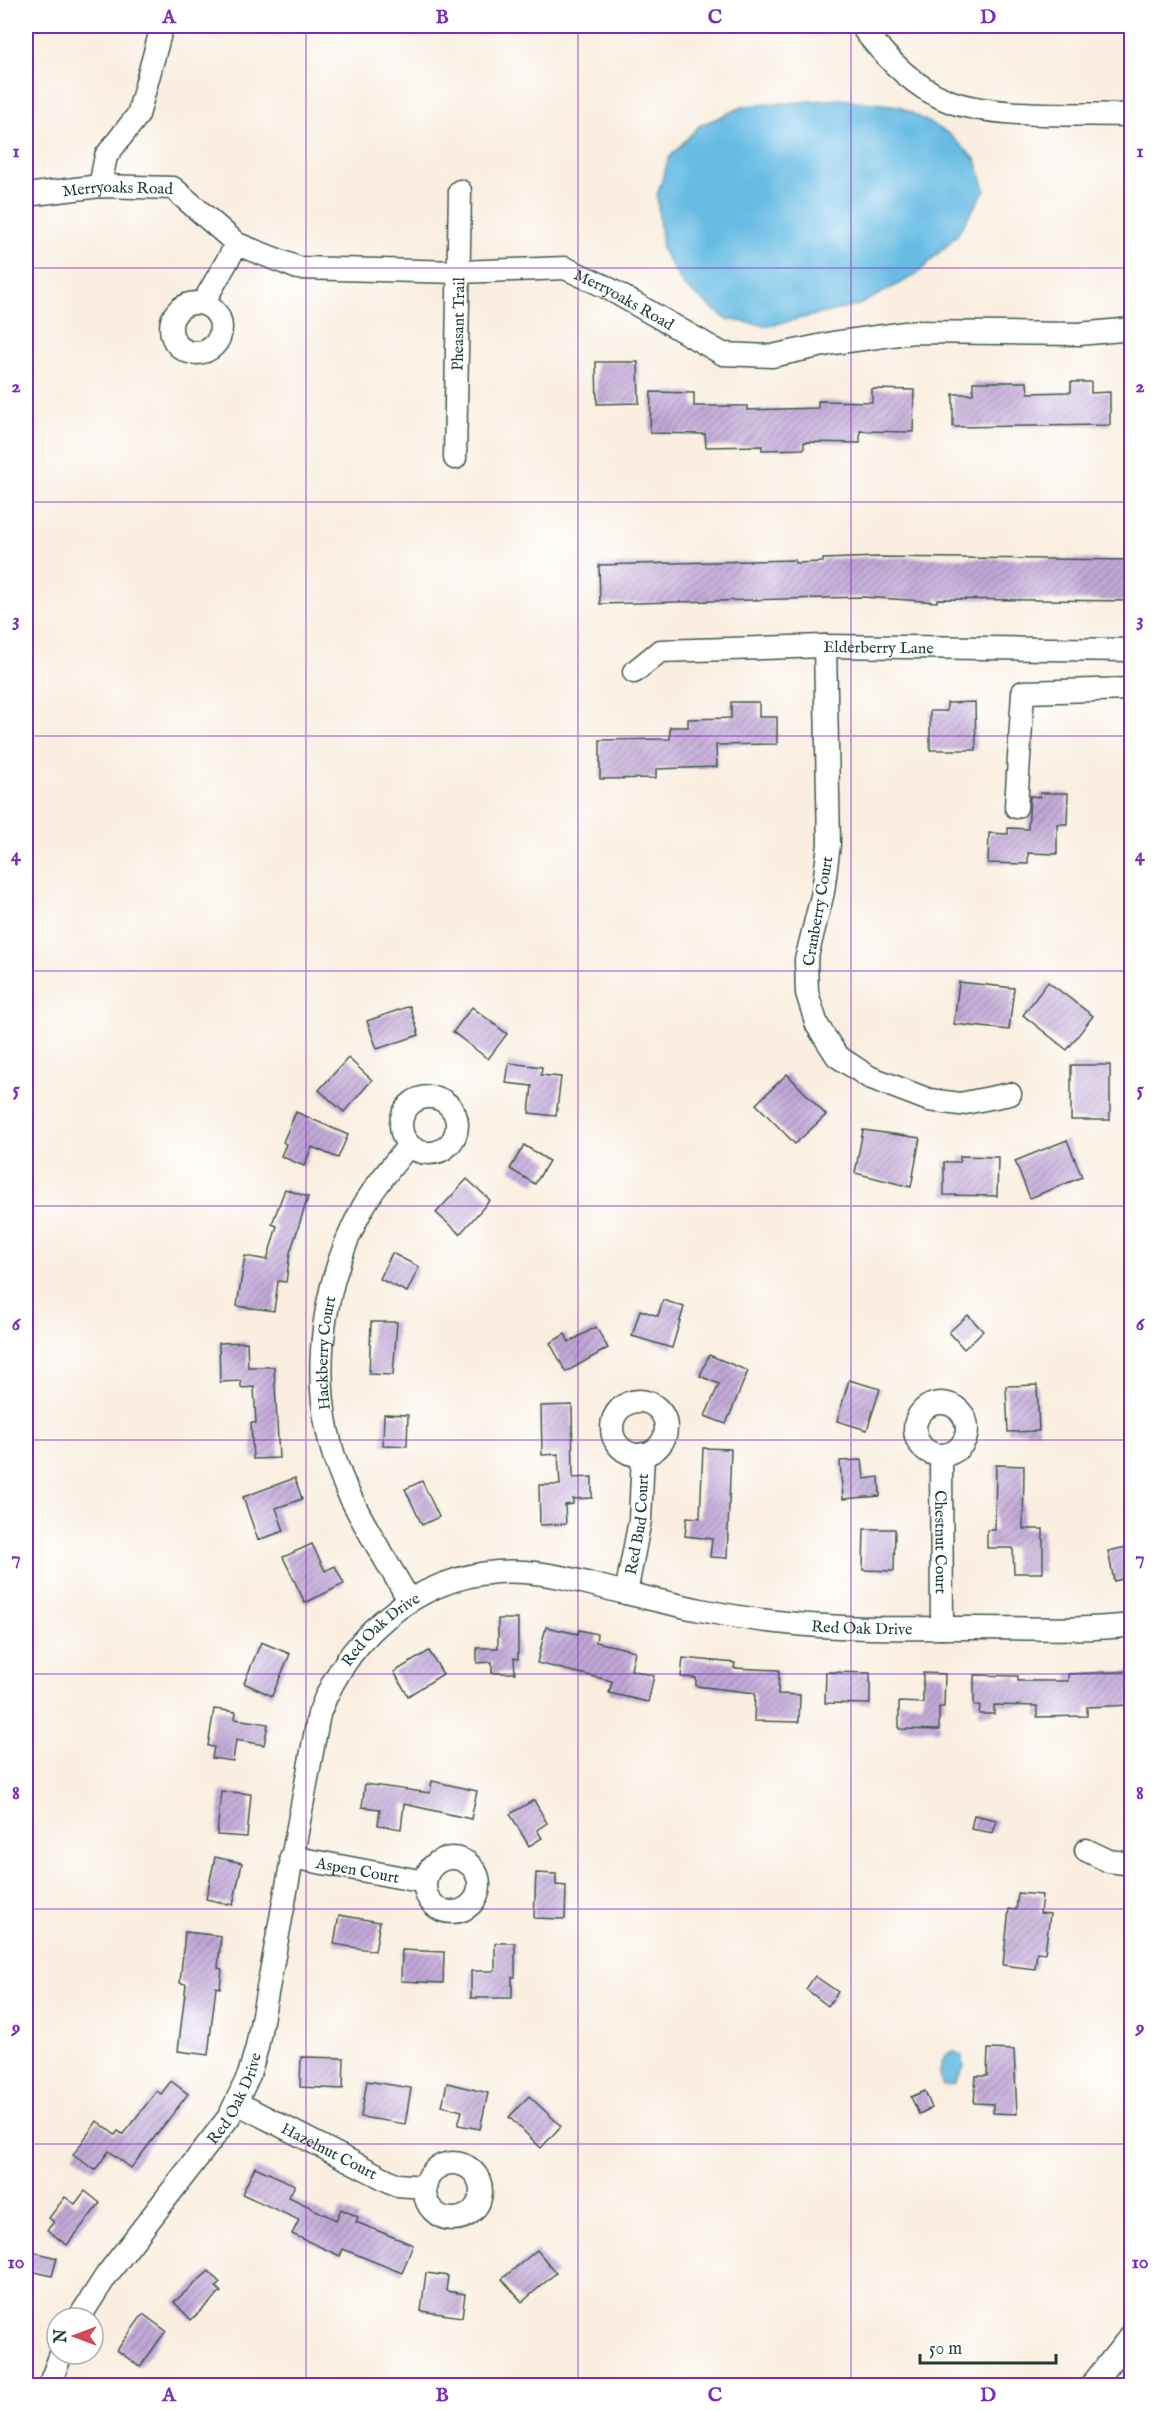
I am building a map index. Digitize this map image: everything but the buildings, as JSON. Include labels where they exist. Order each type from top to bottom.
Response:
[{"type":"street","points":[[100,186],[106,156],[138,115],[162,26]]},
{"type":"street","points":[[865,31],[900,70],[946,100],[983,110],[1131,115]]},
{"type":"street","name":"Merryoaks Road","points":[[26,195],[100,186],[173,188],[237,244],[298,268],[459,272],[566,268],[604,286],[723,354],[772,356],[832,343],[914,332],[1079,334],[1131,329]]},
{"type":"street","name":"Pheasant Trail","points":[[454,458],[460,191]]},
{"type":"street","points":[[203,303],[237,244]]},
{"type":"street","name":"Elderberry Lane","points":[[634,672],[660,651],[825,646],[1131,650]]},
{"type":"street","name":"Cranberry Court","points":[[825,646],[829,844],[823,892],[806,960],[807,993],[817,1025],[837,1056],[869,1077],[929,1100],[960,1104],[1010,1094]]},
{"type":"street","points":[[1016,807],[1023,692],[1131,689]]},
{"type":"street","name":"Hackberry Court","points":[[409,1145],[378,1183],[347,1239],[330,1289],[321,1358],[323,1397],[338,1467],[358,1513],[409,1600]]},
{"type":"street","name":"Red Bud Court","points":[[626,1593],[640,1520],[643,1454]]},
{"type":"street","name":"Chestnut Court","points":[[941,1456],[942,1628]]},
{"type":"street","name":"Red Oak Drive","points":[[87,2306],[106,2276],[216,2134],[237,2103],[257,2047],[313,1733],[325,1696],[358,1644],[388,1615],[409,1600],[459,1579],[502,1572],[546,1574],[705,1611],[777,1622],[876,1628],[1111,1628],[1131,1625]]},
{"type":"street","points":[[1086,1850],[1109,1861],[1131,1864]]},
{"type":"street","name":"Aspen Court","points":[[291,1857],[424,1882]]},
{"type":"street","name":"Hazelnut Court","points":[[237,2103],[397,2185],[425,2187]]},
{"type":"street","points":[[1091,2385],[1131,2334]]},
{"type":"street","points":[[49,2385],[56,2366]]},
{"type":"water","points":[[840,99],[899,106],[948,133],[976,160],[985,190],[957,235],[916,275],[859,305],[768,326],[726,319],[684,286],[662,250],[657,195],[669,158],[699,126],[745,106]]},
{"type":"water","points":[[953,2051],[962,2056],[964,2067],[954,2084],[943,2085],[940,2076],[941,2065],[945,2056]]}]
